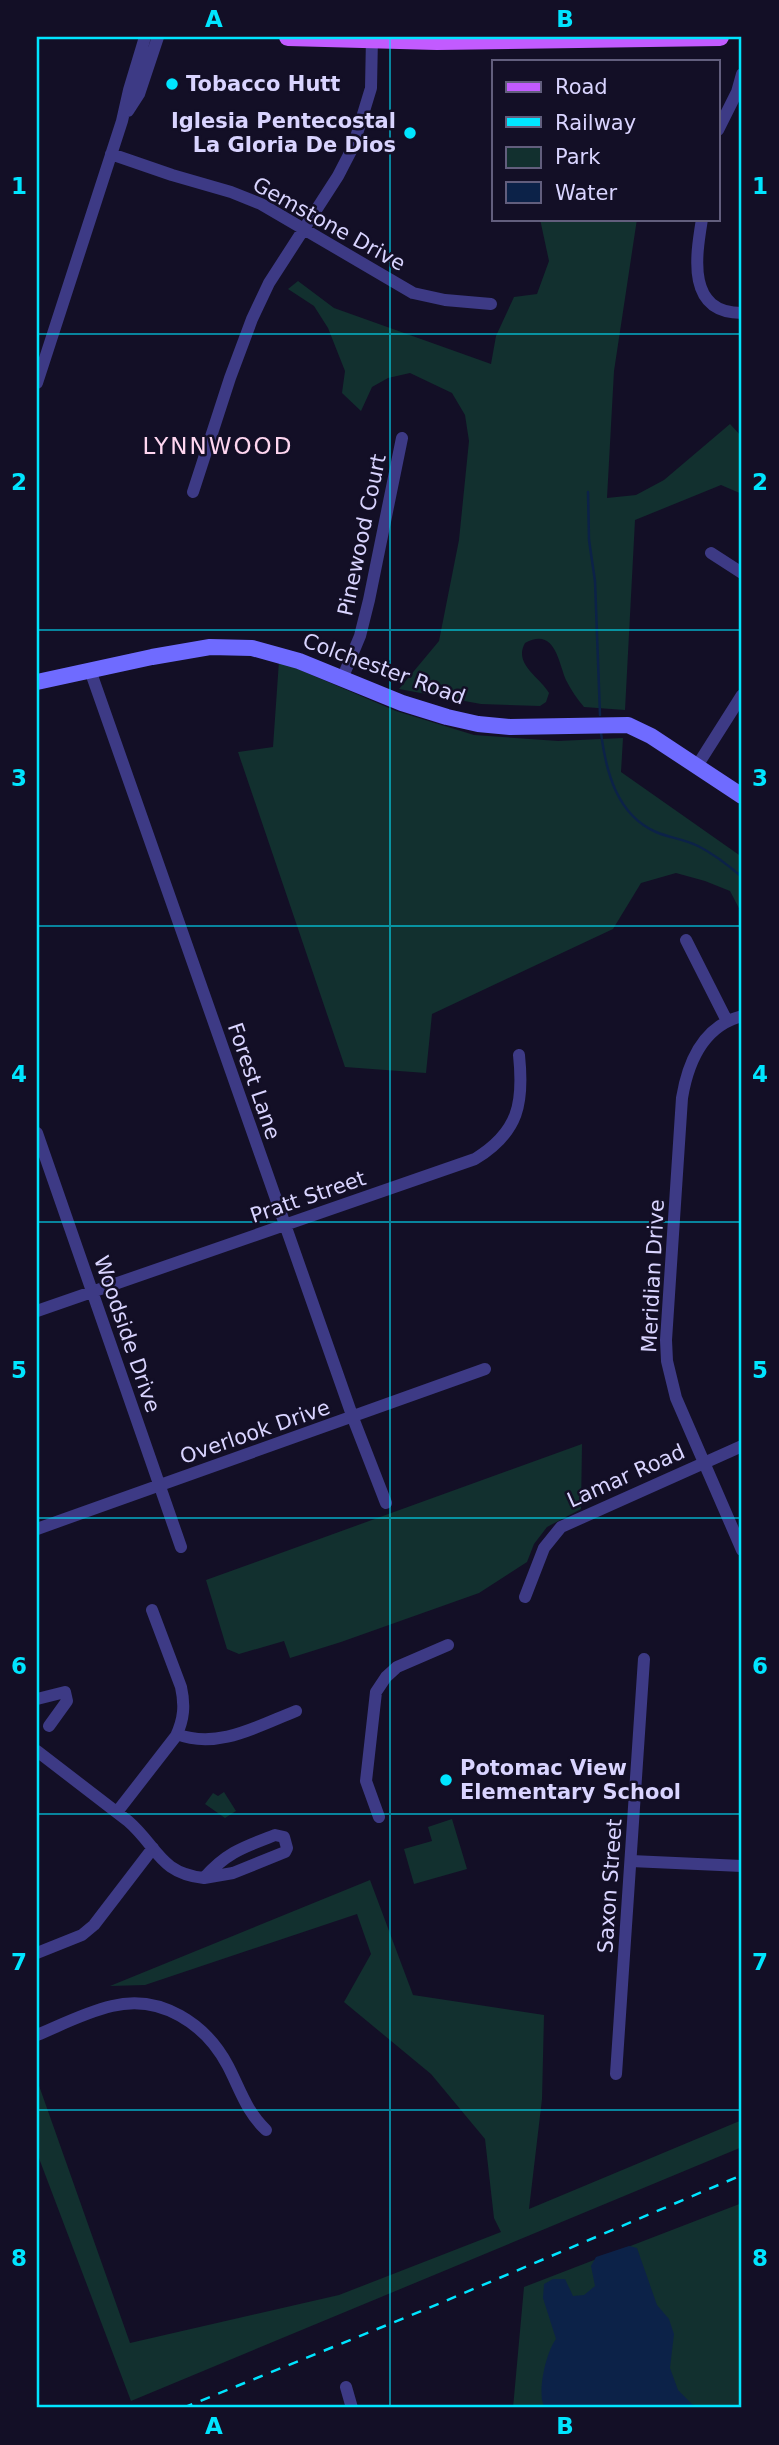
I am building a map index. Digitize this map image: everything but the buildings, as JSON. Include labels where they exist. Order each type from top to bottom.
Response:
[{"type":"main road","points":[[288,37],[513,41],[720,37]]},
{"type":"street","points":[[37,383],[122,121],[145,37]]},
{"type":"street","points":[[122,121],[139,94],[159,37]]},
{"type":"street","points":[[193,492],[252,319],[269,283],[344,167],[353,147],[371,88],[372,38]]},
{"type":"street","points":[[720,126],[737,92],[742,74]]},
{"type":"street","name":"Gemstone Drive","points":[[111,154],[246,198],[272,210],[413,293],[445,300],[491,304]]},
{"type":"street","points":[[702,220],[696,263],[699,285],[715,305],[731,312],[742,313]]},
{"type":"street","name":"Pinewood Court","points":[[342,679],[352,658],[366,612],[402,438]]},
{"type":"street","points":[[711,552],[742,573]]},
{"type":"street","name":"Colchester Road","points":[[37,682],[192,650],[232,646],[273,652],[402,703],[478,724],[510,727],[628,725],[651,736],[742,796]]},
{"type":"street","name":"Forest Lane","points":[[90,670],[284,1226],[386,1503]]},
{"type":"street","points":[[697,766],[742,695]]},
{"type":"street","points":[[686,940],[727,1021]]},
{"type":"street","name":"Meridian Drive","points":[[742,1016],[716,1027],[699,1046],[685,1081],[666,1340],[673,1389],[742,1550]]},
{"type":"street","name":"Pratt Street","points":[[37,1311],[475,1159],[487,1152],[503,1136],[515,1118],[522,1094],[519,1055]]},
{"type":"street","name":"Woodside Drive","points":[[37,1133],[181,1547]]},
{"type":"street","name":"Overlook Drive","points":[[37,1529],[485,1370]]},
{"type":"street","name":"Lamar Road","points":[[525,1597],[544,1548],[561,1527],[742,1446]]},
{"type":"street","points":[[117,1812],[177,1734],[182,1723],[183,1699],[152,1610]]},
{"type":"street","points":[[379,1817],[366,1781],[376,1692],[397,1667],[448,1645]]},
{"type":"street","name":"Saxon Street","points":[[616,2074],[644,1659]]},
{"type":"street","points":[[37,1699],[65,1692],[67,1701],[49,1726]]},
{"type":"street","points":[[177,1734],[199,1741],[211,1740],[296,1711]]},
{"type":"street","points":[[37,1751],[117,1812],[139,1831],[160,1859],[179,1873],[204,1878],[233,1873],[285,1852],[287,1844],[280,1835],[264,1839],[229,1854],[204,1878]]},
{"type":"street","points":[[37,1954],[71,1940],[94,1925],[153,1848]]},
{"type":"street","points":[[631,1861],[742,1866]]},
{"type":"street","points":[[37,2035],[114,2005],[140,2003],[172,2011],[197,2027],[210,2040],[228,2066],[250,2112],[266,2130]]},
{"type":"street","points":[[346,2387],[352,2408]]},
{"type":"green space","points":[[540,220],[637,220],[614,371],[607,498],[636,495],[664,480],[730,424],[742,437],[742,494],[721,485],[635,520],[625,710],[584,707],[566,680],[554,648],[543,639],[525,643],[522,651],[525,664],[549,693],[546,702],[540,706],[481,704],[399,689],[439,641],[459,540],[469,441],[465,415],[452,393],[410,373],[388,378],[372,387],[361,411],[342,393],[345,371],[328,328],[314,306],[288,289],[298,281],[334,308],[491,364],[496,336],[514,297],[537,294],[549,261]]},
{"type":"green space","points":[[279,661],[396,711],[474,735],[558,741],[623,738],[621,772],[742,857],[742,914],[730,891],[705,881],[676,873],[641,883],[613,929],[432,1014],[426,1073],[345,1067],[238,752],[273,747]]},
{"type":"green space","points":[[582,1444],[581,1509],[547,1527],[534,1544],[527,1562],[479,1593],[290,1658],[284,1641],[239,1654],[227,1649],[206,1580]]},
{"type":"green space","points":[[224,1792],[236,1811],[225,1818],[205,1804],[213,1793],[218,1796]]},
{"type":"green space","points":[[452,1819],[467,1869],[414,1884],[404,1849],[432,1841],[428,1827]]},
{"type":"green space","points":[[370,1880],[413,1995],[544,2015],[542,2099],[529,2209],[742,2120],[742,2147],[131,2401],[37,2153],[37,2080],[130,2343],[339,2295],[501,2232],[494,2218],[485,2139],[431,2074],[344,2002],[371,1954],[357,1914],[145,1985],[110,1986]]},
{"type":"green space","points":[[742,2203],[742,2408],[513,2408],[524,2287]]},
{"type":"water","points":[[629,2246],[637,2248],[657,2305],[669,2319],[674,2334],[670,2368],[678,2390],[692,2404],[703,2408],[545,2408],[542,2402],[543,2374],[556,2339],[543,2298],[544,2284],[553,2279],[565,2279],[573,2296],[584,2295],[595,2286],[591,2266],[596,2257]]},
{"type":"waterway","points":[[588,492],[589,540],[595,581],[600,715]]},
{"type":"waterway","points":[[601,733],[610,777],[632,815],[656,832],[704,849],[742,877]]},
{"type":"railway","points":[[183,2408],[424,2310],[742,2175]]},
{"type":"place","name":"Tobacco Hutt","points":[[172,84]]},
{"type":"place","name":"Iglesia Pentecostal La Gloria De Dios","points":[[410,133]]},
{"type":"place","name":"Potomac View Elementary School","points":[[446,1780]]},
{"type":"district","name":"LYNNWOOD","points":[[218,446]]}]
